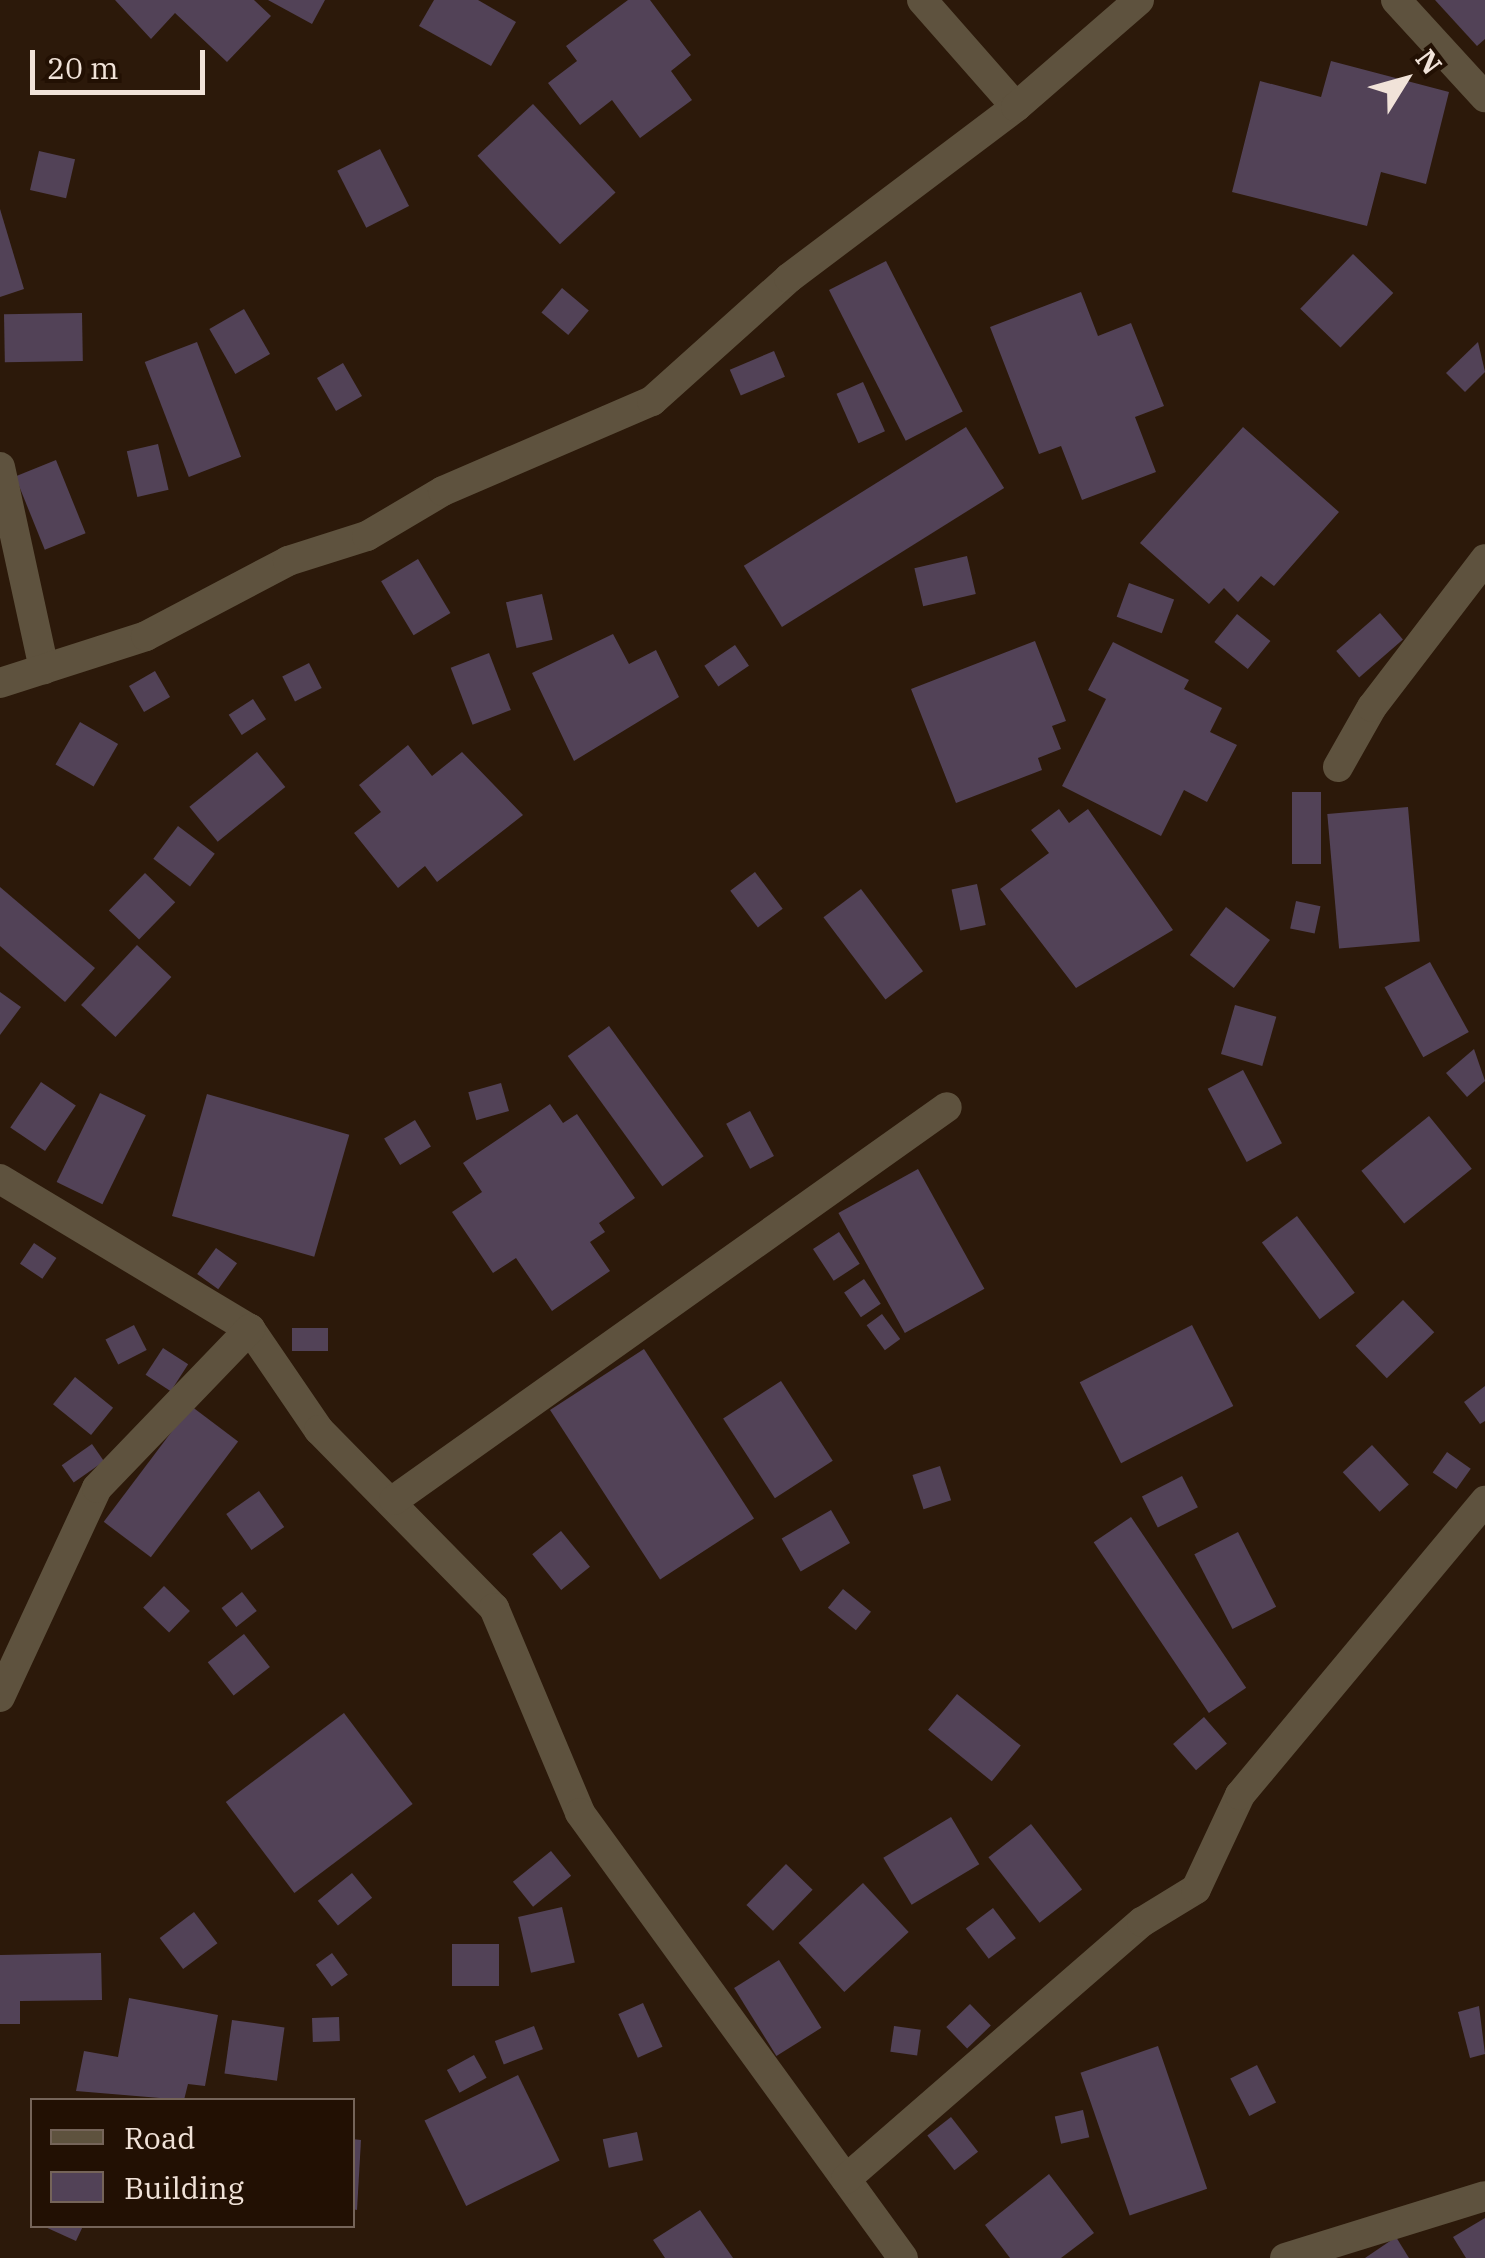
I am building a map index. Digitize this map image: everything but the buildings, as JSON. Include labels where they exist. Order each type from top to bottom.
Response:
[{"type":"street","points":[[922,0],[1016,107]]},
{"type":"street","points":[[0,682],[146,636],[288,561],[367,536],[443,491],[652,401],[789,278],[1016,107],[1140,0]]},
{"type":"street","points":[[1396,0],[1485,97]]},
{"type":"street","points":[[0,467],[44,670]]},
{"type":"street","points":[[1338,767],[1372,706],[1485,559]]},
{"type":"street","points":[[394,1500],[947,1107]]},
{"type":"street","points":[[0,1179],[250,1329],[319,1430],[394,1500],[494,1608],[580,1812],[903,2258]]},
{"type":"street","points":[[0,1698],[97,1488],[250,1329]]},
{"type":"street","points":[[846,2179],[1142,1922],[1196,1889],[1240,1795],[1485,1500]]},
{"type":"street","points":[[1285,2258],[1485,2196]]}]
